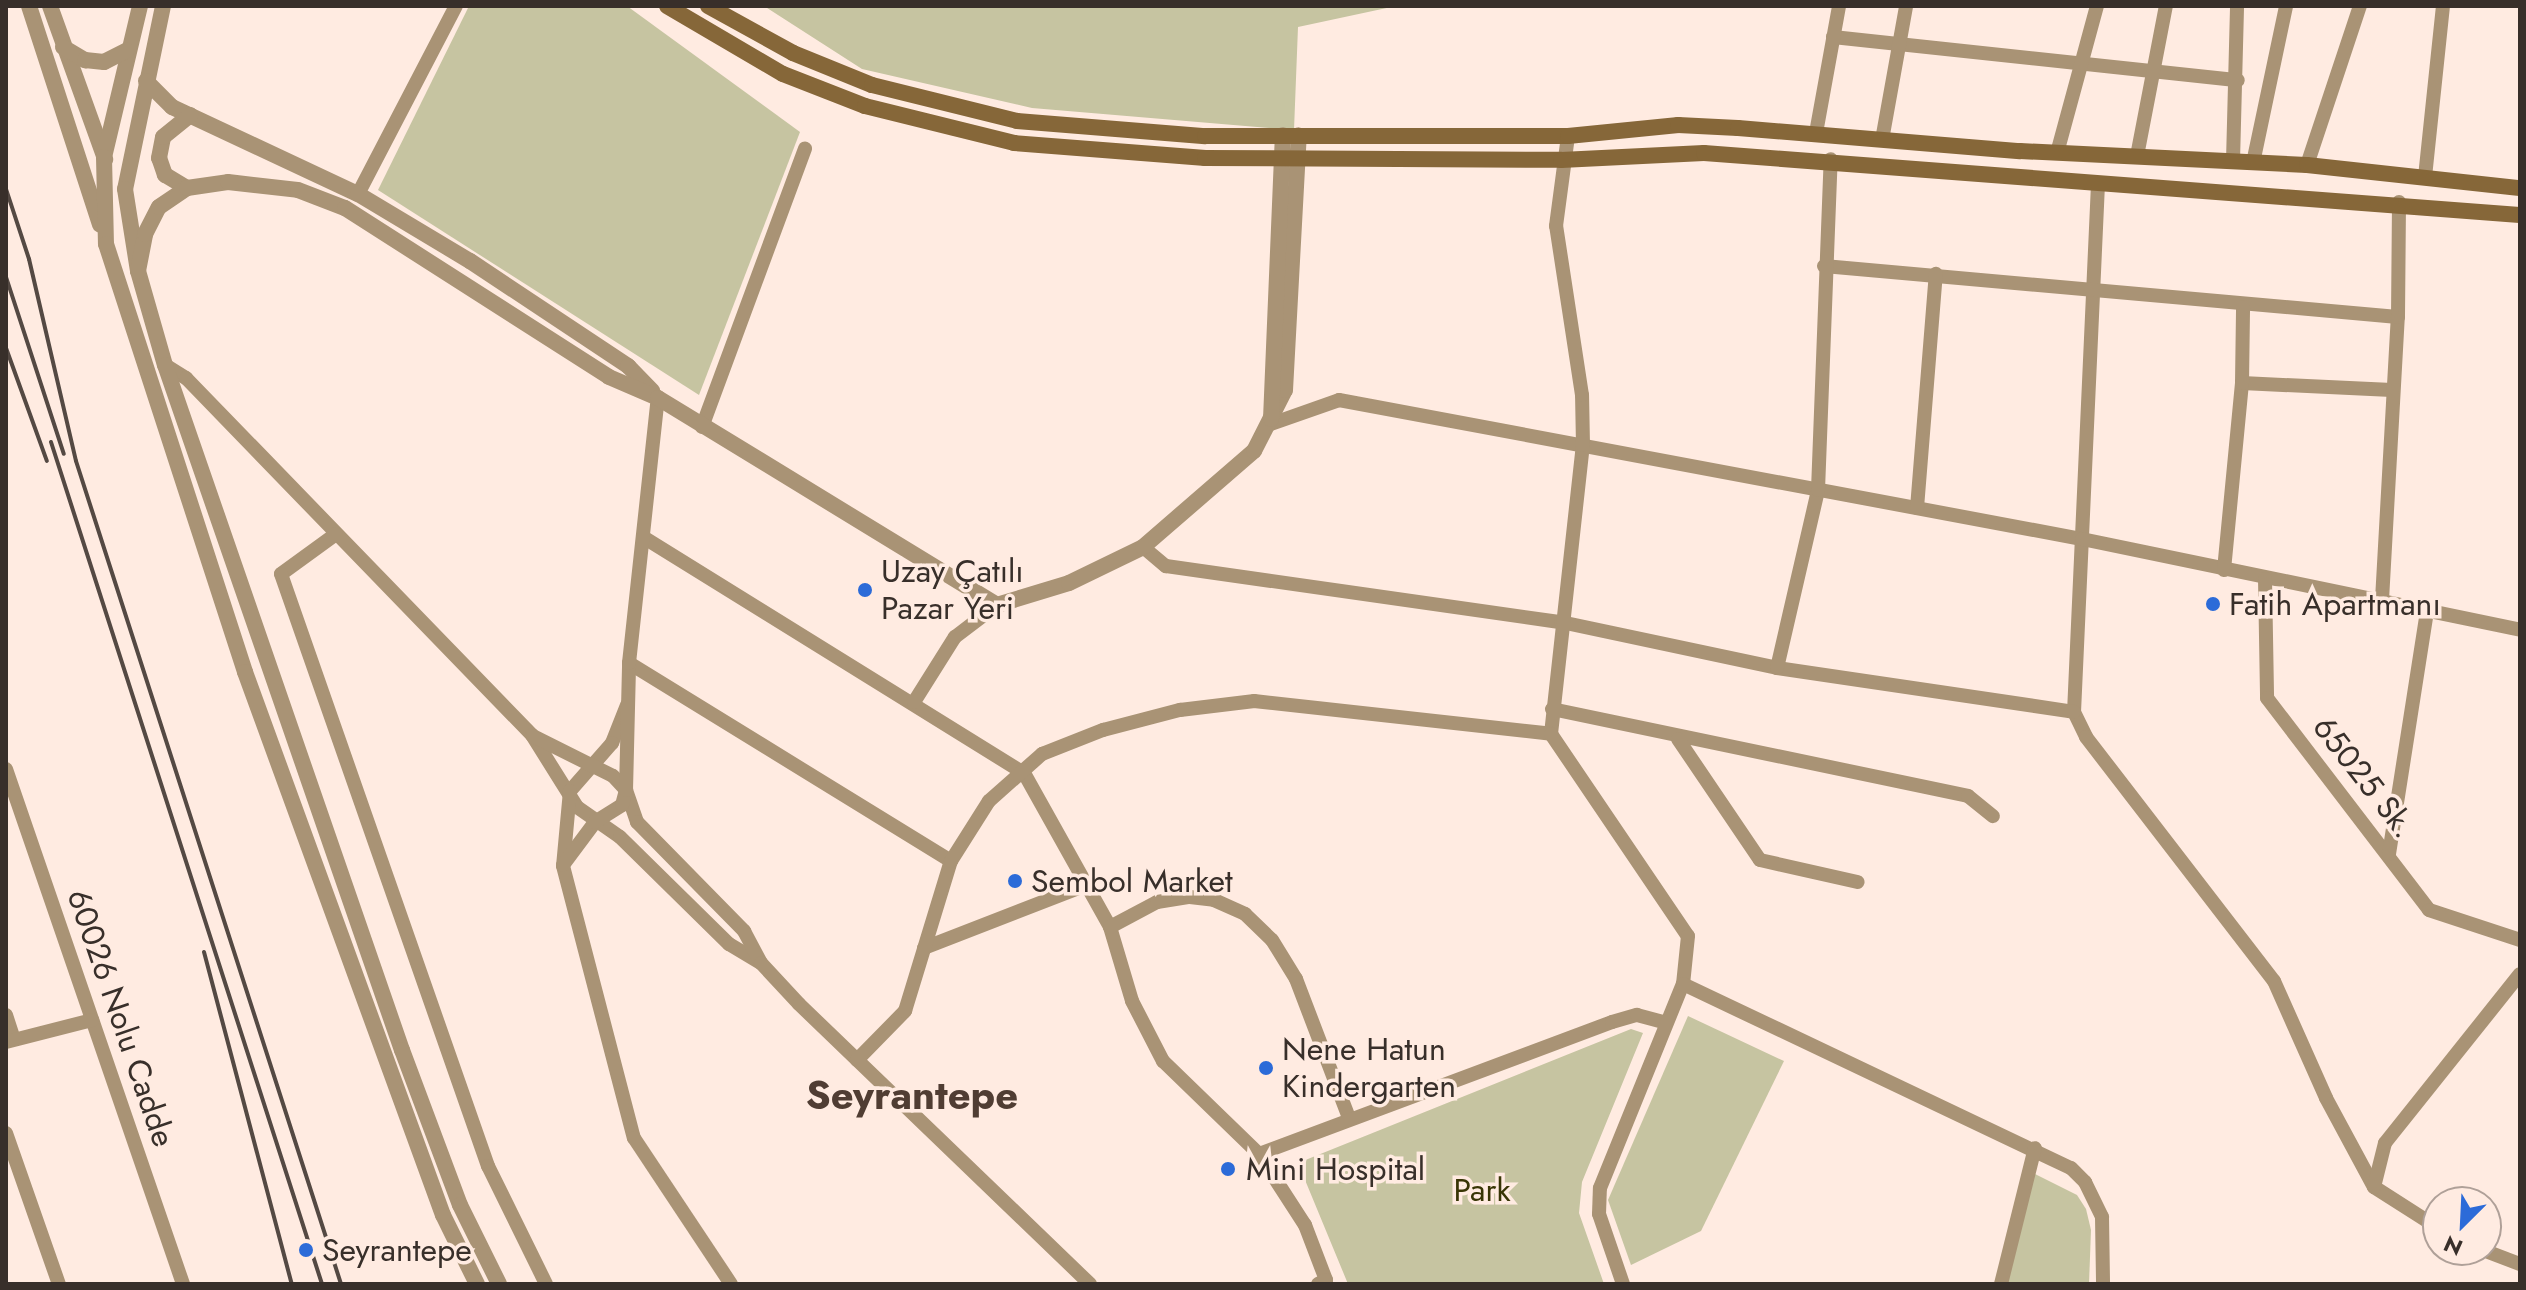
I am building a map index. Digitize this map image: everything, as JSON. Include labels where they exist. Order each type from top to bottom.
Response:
[{"type":"main road","points":[[667,6],[783,74],[940,128],[1014,143],[1205,158],[1561,160],[1704,153],[1831,159],[2098,184],[2399,202],[2520,215]]},
{"type":"main road","points":[[708,6],[793,53],[945,107],[1017,121],[1205,136],[1568,136],[1678,125],[2057,153],[2307,165],[2520,188]]},
{"type":"street","points":[[29,6],[245,672],[443,1215],[477,1284]]},
{"type":"street","points":[[50,6],[130,232]]},
{"type":"street","points":[[106,244],[104,157],[126,51],[140,6]]},
{"type":"street","points":[[163,6],[125,189],[138,271],[165,365],[402,1050],[460,1205],[499,1284]]},
{"type":"street","points":[[358,194],[456,6]]},
{"type":"street","points":[[1816,133],[1839,6]]},
{"type":"street","points":[[1882,140],[1906,6]]},
{"type":"street","points":[[2057,153],[2097,6]]},
{"type":"street","points":[[2137,156],[2166,6]]},
{"type":"street","points":[[2233,161],[2238,80],[2237,6]]},
{"type":"street","points":[[2253,163],[2286,6]]},
{"type":"street","points":[[2307,165],[2360,6]]},
{"type":"street","points":[[2425,177],[2443,6]]},
{"type":"street","points":[[1833,37],[2238,80]]},
{"type":"street","points":[[63,47],[85,60],[104,62],[126,51]]},
{"type":"street","points":[[146,81],[172,107],[358,194],[628,366],[658,398],[629,663],[626,790],[622,805],[595,822],[563,866]]},
{"type":"street","points":[[187,188],[165,175],[159,158],[163,137],[190,115]]},
{"type":"street","points":[[914,702],[955,637],[997,605],[1069,583],[1143,547],[1254,451],[1271,424],[1291,135]]},
{"type":"street","points":[[1568,136],[1561,160],[1556,226],[1582,395],[1583,445],[1551,734],[1688,936],[1683,984],[1600,1188],[1599,1214],[1623,1284]]},
{"type":"street","points":[[702,427],[805,148]]},
{"type":"street","points":[[1777,668],[1818,490],[1824,266],[1831,159]]},
{"type":"street","points":[[138,271],[145,234],[159,207],[187,188],[228,182],[298,190],[345,208],[609,377],[658,398],[997,605]]},
{"type":"street","points":[[2098,184],[2074,712],[2086,737],[2274,981],[2326,1098],[2374,1187],[2422,1218]]},
{"type":"street","points":[[2382,600],[2398,317],[2399,202]]},
{"type":"street","points":[[1824,266],[2094,289],[2243,307],[2398,317]]},
{"type":"street","points":[[1917,508],[1936,274]]},
{"type":"street","points":[[2224,570],[2242,383],[2243,307]]},
{"type":"street","points":[[165,365],[186,378],[532,735],[570,791],[577,807],[620,837],[729,944],[761,963],[1090,1284]]},
{"type":"street","points":[[2242,383],[2392,390]]},
{"type":"street","points":[[1271,424],[1339,400],[2082,539],[2520,630]]},
{"type":"street","points":[[336,534],[281,574],[488,1166],[546,1284]]},
{"type":"street","points":[[643,537],[914,702],[1024,773],[1089,884],[1110,927],[1132,1001],[1163,1061],[1259,1154],[1305,1225],[1324,1283]]},
{"type":"street","points":[[1143,547],[1166,566],[1561,622],[1777,668],[2074,712]]},
{"type":"street","name":"65025 Sk.","points":[[2265,579],[2267,698],[2429,910],[2520,940]]},
{"type":"street","points":[[2389,854],[2427,612]]},
{"type":"street","points":[[629,663],[951,861]]},
{"type":"street","points":[[857,1060],[905,1011],[951,861],[989,801],[1042,754],[1103,730],[1180,710],[1254,701],[1551,734]]},
{"type":"street","points":[[627,705],[612,743],[593,768],[579,775],[570,791],[563,866],[634,1138],[731,1284]]},
{"type":"street","points":[[1552,709],[1678,739],[1968,796],[1993,816]]},
{"type":"street","points":[[532,735],[613,776],[626,790],[637,822],[744,931],[761,963]]},
{"type":"street","points":[[1678,739],[1760,860],[1858,882]]},
{"type":"street","name":"60026 Nolu Cadde","points":[[6,769],[183,1284]]},
{"type":"street","points":[[924,948],[1089,884]]},
{"type":"street","points":[[1110,927],[1157,902],[1190,897],[1214,900],[1245,914],[1272,940],[1296,979],[1349,1118]]},
{"type":"street","points":[[2374,1187],[2385,1143],[2520,974]]},
{"type":"street","points":[[1683,984],[2035,1148],[2071,1168],[2096,1199],[2104,1235],[2103,1284]]},
{"type":"street","points":[[6,1015],[10,1040],[92,1020]]},
{"type":"street","points":[[1259,1154],[1612,1022],[1637,1015],[1666,1023]]},
{"type":"street","points":[[6,1133],[59,1284]]},
{"type":"street","points":[[2001,1284],[2035,1148]]},
{"type":"green space","points":[[469,6],[627,6],[800,132],[699,395],[378,190]]},
{"type":"green space","points":[[764,6],[1396,6],[1298,27],[1294,130],[1032,108],[862,69]]},
{"type":"green space","points":[[1688,1016],[1784,1061],[1701,1231],[1631,1265],[1608,1200]]},
{"type":"green space","name":"Park","points":[[1631,1029],[1643,1033],[1582,1182],[1579,1213],[1604,1284],[1348,1284],[1298,1163]]},
{"type":"green space","points":[[2033,1173],[2077,1195],[2086,1209],[2091,1230],[2089,1284],[2002,1284]]},
{"type":"railway","points":[[6,189],[29,259],[76,461],[341,1284]]},
{"type":"railway","points":[[6,277],[64,454]]},
{"type":"railway","points":[[6,348],[47,461]]},
{"type":"railway","points":[[51,442],[322,1284]]},
{"type":"railway","points":[[204,952],[292,1284]]},
{"type":"place","name":"Uzay Çatılı Pazar Yeri","points":[[865,590]]},
{"type":"place","name":"Fatih Apartmanı","points":[[2213,604]]},
{"type":"place","name":"Sembol Market","points":[[1015,881]]},
{"type":"place","name":"Nene Hatun Kindergarten","points":[[1266,1068]]},
{"type":"place","name":"Mini Hospital","points":[[1228,1169]]},
{"type":"place","name":"Seyrantepe","points":[[306,1250]]},
{"type":"district","name":"Seyrantepe","points":[[912,1095]]}]
